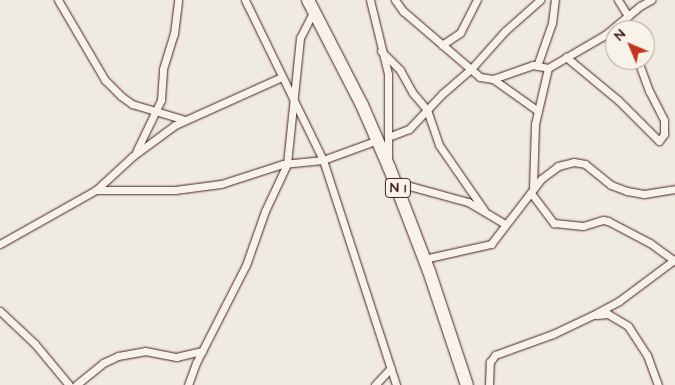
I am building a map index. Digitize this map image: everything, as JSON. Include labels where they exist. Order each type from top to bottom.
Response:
[{"type":"highway","name":"N 1","points":[[312,6],[383,138],[389,167],[469,383]]},
{"type":"street","points":[[58,0],[105,80],[132,104],[185,120]]},
{"type":"street","points":[[133,156],[157,113],[161,100],[163,69],[174,34],[178,0]]},
{"type":"street","points":[[245,0],[293,101],[312,134],[323,160],[396,385]]},
{"type":"street","points":[[370,0],[388,74],[383,138]]},
{"type":"street","points":[[394,0],[403,11],[480,77],[493,80],[538,111]]},
{"type":"street","points":[[442,45],[460,33],[477,0]]},
{"type":"street","points":[[96,190],[175,190],[221,184],[287,164],[323,160],[409,129],[471,69],[493,43],[540,0]]},
{"type":"street","points":[[537,66],[552,23],[555,0]]},
{"type":"street","points":[[618,0],[628,16]]},
{"type":"street","points":[[626,20],[628,16],[651,0]]},
{"type":"street","points":[[188,385],[202,351],[246,265],[265,211],[287,164],[300,38],[312,6]]},
{"type":"street","points":[[493,80],[522,67],[537,66],[548,68],[605,35]]},
{"type":"street","points":[[381,51],[400,70],[412,92],[427,110],[444,154],[465,180],[484,210]]},
{"type":"street","points":[[566,57],[618,100],[659,141],[663,139],[664,120],[649,91],[642,70]]},
{"type":"street","points":[[489,385],[490,362],[495,355],[553,334],[593,315],[619,301],[674,261],[650,243],[608,221],[603,220],[584,226],[554,223],[532,191],[533,151],[538,111],[548,68]]},
{"type":"street","points":[[0,244],[96,190],[133,156],[160,135],[185,120],[282,77]]},
{"type":"street","points":[[424,259],[491,244],[541,179],[558,166],[574,162],[585,164],[611,185],[627,191],[644,194],[675,189]]},
{"type":"street","points":[[395,182],[468,202],[505,224]]},
{"type":"street","points":[[0,311],[35,344],[69,385]]},
{"type":"street","points":[[593,315],[608,314],[628,326],[647,355],[658,385]]},
{"type":"street","points":[[76,385],[103,363],[118,356],[145,351],[176,356],[202,351]]},
{"type":"street","points":[[375,385],[391,368]]}]
